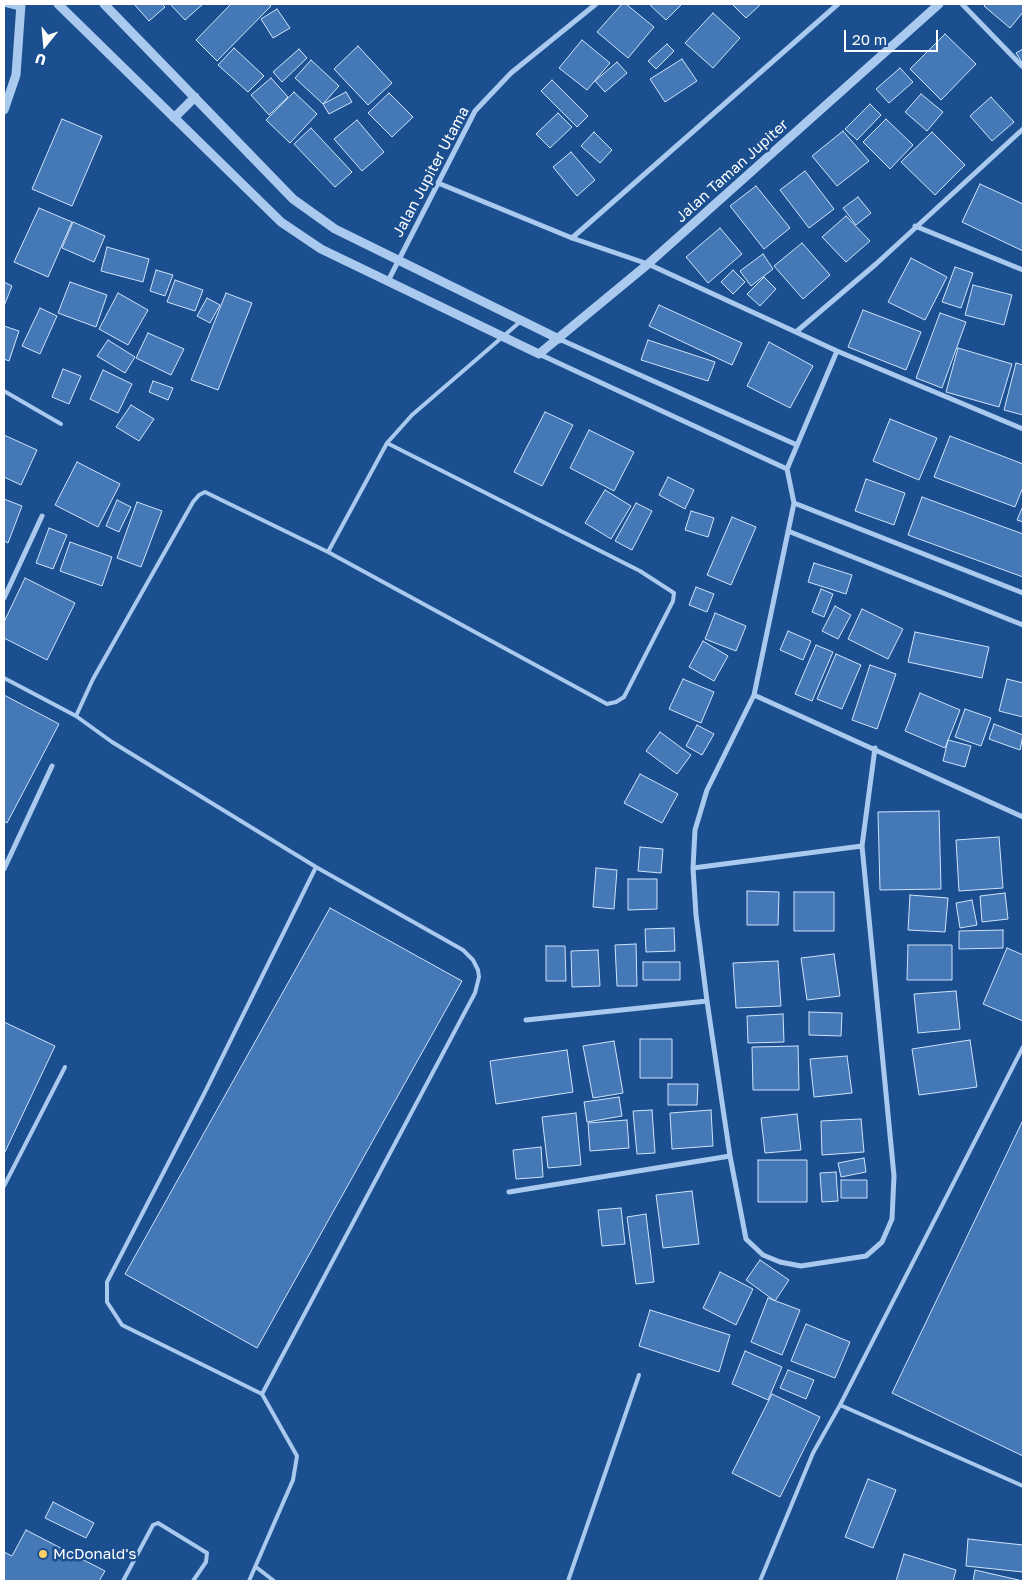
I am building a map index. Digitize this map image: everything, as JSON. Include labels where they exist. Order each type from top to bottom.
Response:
[{"type":"street","points":[[4,4],[21,6],[16,75],[4,110]]},
{"type":"street","points":[[58,4],[281,222],[320,249],[539,354],[787,469]]},
{"type":"street","points":[[104,4],[293,198],[335,229],[559,339],[797,445]]},
{"type":"street","name":"Jalan Jupiter Utama","points":[[388,281],[475,111],[511,74],[596,4]]},
{"type":"street","points":[[572,238],[838,4]]},
{"type":"street","name":"Jalan Taman Jupiter","points":[[539,354],[648,264],[939,4]]},
{"type":"street","points":[[962,4],[1023,67]]},
{"type":"street","points":[[174,118],[195,97]]},
{"type":"street","points":[[796,332],[876,264],[1023,129]]},
{"type":"street","points":[[438,183],[572,238],[648,264],[837,351],[1023,429]]},
{"type":"street","points":[[916,226],[1023,270]]},
{"type":"street","points":[[837,351],[787,469],[794,503],[754,694],[707,790],[696,830],[693,868],[696,915],[707,1002],[730,1156],[746,1239],[763,1254],[780,1262],[801,1266],[866,1256],[882,1242],[892,1219],[894,1176],[862,846],[875,748]]},
{"type":"street","points":[[794,503],[1023,594]]},
{"type":"street","points":[[4,598],[42,516]]},
{"type":"street","points":[[788,531],[1023,625]]},
{"type":"street","points":[[754,694],[1021,815],[1023,806]]},
{"type":"street","points":[[4,869],[52,766]]},
{"type":"street","points":[[693,868],[862,846]]},
{"type":"street","points":[[526,1020],[707,1002]]},
{"type":"street","points":[[509,1192],[730,1156]]},
{"type":"lane","points":[[328,552],[387,443],[412,414],[522,321]]},
{"type":"lane","points":[[4,391],[61,424]]},
{"type":"lane","points":[[76,716],[93,679],[199,495],[205,492],[328,552],[607,704],[616,702],[624,697],[673,601],[674,593],[640,571],[387,443]]},
{"type":"lane","points":[[4,678],[76,716],[112,742],[316,867],[463,950],[473,960],[479,977],[475,993],[262,1394]]},
{"type":"lane","points":[[248,1581],[293,1480],[297,1456],[262,1394],[122,1325],[107,1302],[107,1282],[209,1083],[316,867]]},
{"type":"lane","points":[[760,1581],[813,1453],[840,1405],[1023,1047]]},
{"type":"lane","points":[[4,1186],[65,1067]]},
{"type":"lane","points":[[568,1581],[639,1375]]},
{"type":"lane","points":[[840,1405],[1023,1486]]},
{"type":"lane","points":[[123,1581],[153,1525],[158,1523],[207,1553],[206,1562],[193,1581]]},
{"type":"lane","points":[[256,1566],[274,1581]]},
{"type":"building","points":[[134,4],[162,4],[165,7],[149,21]]},
{"type":"building","points":[[170,4],[203,4],[185,20]]},
{"type":"building","points":[[231,4],[268,4],[271,6],[217,61],[196,40]]},
{"type":"building","points":[[622,4],[626,4],[654,27],[628,58],[597,32]]},
{"type":"building","points":[[649,4],[682,4],[666,20]]},
{"type":"building","points":[[761,4],[746,18],[733,5]]},
{"type":"building","points":[[986,4],[1023,4],[1023,12],[1010,28],[984,6]]},
{"type":"building","points":[[277,9],[290,28],[273,38],[261,19]]},
{"type":"building","points":[[713,13],[740,38],[713,68],[685,43]]},
{"type":"building","points":[[945,34],[976,64],[941,100],[910,69]]},
{"type":"building","points":[[582,40],[610,63],[587,90],[559,68]]},
{"type":"building","points":[[667,44],[674,51],[656,69],[648,61]]},
{"type":"building","points":[[358,46],[392,83],[368,105],[334,69]]},
{"type":"building","points":[[234,48],[264,76],[248,92],[218,65]]},
{"type":"building","points":[[299,49],[307,58],[282,82],[273,72]]},
{"type":"building","points":[[1023,49],[1023,64],[1016,53]]},
{"type":"building","points":[[682,59],[697,81],[665,102],[650,79]]},
{"type":"building","points":[[311,60],[339,86],[323,104],[295,78]]},
{"type":"building","points":[[617,62],[627,73],[605,92],[595,81]]},
{"type":"building","points":[[900,68],[913,82],[889,103],[876,89]]},
{"type":"building","points":[[271,78],[288,97],[269,115],[251,95]]},
{"type":"building","points":[[552,80],[588,116],[577,127],[541,91]]},
{"type":"building","points":[[294,92],[317,114],[290,143],[266,120]]},
{"type":"building","points":[[346,92],[352,102],[329,114],[323,104]]},
{"type":"building","points":[[389,93],[413,117],[392,137],[368,113]]},
{"type":"building","points":[[921,94],[943,112],[927,131],[905,112]]},
{"type":"building","points":[[991,97],[1014,122],[992,141],[970,116]]},
{"type":"building","points":[[870,104],[881,115],[857,140],[845,129]]},
{"type":"building","points":[[558,113],[572,127],[550,148],[536,134]]},
{"type":"building","points":[[62,119],[102,136],[72,206],[32,189]]},
{"type":"building","points":[[886,119],[913,145],[890,169],[863,142]]},
{"type":"building","points":[[357,120],[384,152],[362,171],[334,139]]},
{"type":"building","points":[[311,128],[352,172],[335,187],[294,144]]},
{"type":"building","points":[[843,131],[869,161],[837,186],[812,156]]},
{"type":"building","points":[[594,132],[612,150],[600,163],[581,146]]},
{"type":"building","points":[[932,132],[965,165],[935,195],[901,162]]},
{"type":"building","points":[[571,152],[595,180],[577,196],[553,167]]},
{"type":"building","points":[[805,171],[834,209],[809,228],[780,190]]},
{"type":"building","points":[[980,184],[1023,204],[1023,251],[962,222]]},
{"type":"building","points":[[756,186],[790,228],[764,249],[730,206]]},
{"type":"building","points":[[858,197],[871,213],[856,225],[843,208]]},
{"type":"building","points":[[39,208],[72,222],[48,277],[14,262]]},
{"type":"building","points":[[846,216],[870,241],[846,262],[822,237]]},
{"type":"building","points":[[73,222],[105,236],[94,262],[62,248]]},
{"type":"building","points":[[720,228],[742,254],[708,283],[686,257]]},
{"type":"building","points":[[802,243],[830,275],[803,299],[774,266]]},
{"type":"building","points":[[107,247],[149,259],[143,282],[101,271]]},
{"type":"building","points":[[763,254],[773,269],[751,286],[740,271]]},
{"type":"building","points":[[911,258],[947,277],[925,320],[888,302]]},
{"type":"building","points":[[955,267],[973,273],[961,308],[942,302]]},
{"type":"building","points":[[156,270],[173,275],[165,296],[150,291]]},
{"type":"building","points":[[733,270],[745,282],[733,294],[721,282]]},
{"type":"building","points":[[764,277],[776,289],[760,306],[747,294]]},
{"type":"building","points":[[175,280],[203,290],[195,311],[167,302]]},
{"type":"building","points":[[4,282],[12,286],[4,306]]},
{"type":"building","points":[[70,282],[107,295],[96,327],[58,313]]},
{"type":"building","points":[[973,285],[1012,295],[1004,325],[965,315]]},
{"type":"building","points":[[118,293],[148,310],[128,345],[99,329]]},
{"type":"building","points":[[226,293],[252,303],[218,390],[191,380]]},
{"type":"building","points":[[207,298],[220,305],[210,323],[197,316]]},
{"type":"building","points":[[659,305],[742,343],[732,365],[649,326]]},
{"type":"building","points":[[40,308],[57,316],[40,354],[22,346]]},
{"type":"building","points":[[863,310],[921,332],[906,370],[848,347]]},
{"type":"building","points":[[940,313],[966,322],[942,388],[916,378]]},
{"type":"building","points":[[4,326],[19,331],[9,361],[4,359]]},
{"type":"building","points":[[148,333],[184,349],[171,375],[136,358]]},
{"type":"building","points":[[108,340],[135,357],[125,373],[97,356]]},
{"type":"building","points":[[648,340],[715,362],[708,381],[641,360]]},
{"type":"building","points":[[769,342],[813,366],[790,408],[747,386]]},
{"type":"building","points":[[958,348],[1012,364],[999,407],[946,392]]},
{"type":"building","points":[[1016,363],[1023,365],[1023,415],[1004,410]]},
{"type":"building","points":[[63,369],[81,376],[69,404],[52,397]]},
{"type":"building","points":[[103,370],[132,384],[118,413],[90,399]]},
{"type":"building","points":[[153,381],[173,388],[168,400],[149,392]]},
{"type":"building","points":[[131,405],[154,419],[139,441],[116,427]]},
{"type":"building","points":[[545,412],[573,425],[542,486],[514,472]]},
{"type":"building","points":[[890,419],[937,438],[919,480],[873,461]]},
{"type":"building","points":[[589,430],[634,452],[614,491],[570,468]]},
{"type":"building","points":[[4,435],[37,450],[21,485],[4,477]]},
{"type":"building","points":[[950,436],[1023,464],[1023,487],[1015,507],[934,477]]},
{"type":"building","points":[[77,462],[120,484],[98,527],[55,505]]},
{"type":"building","points":[[668,477],[694,490],[685,509],[659,495]]},
{"type":"building","points":[[866,479],[905,493],[894,525],[855,511]]},
{"type":"building","points":[[605,490],[631,506],[611,539],[585,523]]},
{"type":"building","points":[[922,497],[1023,534],[1023,577],[908,535]]},
{"type":"building","points":[[4,499],[22,506],[8,543],[4,541]]},
{"type":"building","points":[[117,500],[131,507],[119,532],[106,526]]},
{"type":"building","points":[[137,502],[162,511],[141,567],[117,558]]},
{"type":"building","points":[[636,503],[652,511],[632,550],[615,541]]},
{"type":"building","points":[[1023,506],[1023,522],[1017,520]]},
{"type":"building","points":[[691,511],[714,518],[708,537],[685,530]]},
{"type":"building","points":[[732,517],[756,527],[731,585],[707,575]]},
{"type":"building","points":[[49,528],[67,535],[53,569],[36,563]]},
{"type":"building","points":[[70,542],[112,557],[102,586],[60,571]]},
{"type":"building","points":[[814,563],[852,575],[846,594],[808,582]]},
{"type":"building","points":[[25,578],[75,603],[47,660],[4,638],[4,622]]},
{"type":"building","points":[[696,587],[714,594],[707,612],[689,605]]},
{"type":"building","points":[[821,589],[833,594],[824,617],[812,612]]},
{"type":"building","points":[[835,606],[851,615],[838,639],[822,631]]},
{"type":"building","points":[[862,609],[903,629],[888,659],[848,639]]},
{"type":"building","points":[[715,613],[746,626],[736,651],[705,639]]},
{"type":"building","points":[[788,631],[811,641],[803,660],[780,650]]},
{"type":"building","points":[[915,632],[989,647],[982,678],[908,662]]},
{"type":"building","points":[[703,641],[728,656],[714,681],[689,667]]},
{"type":"building","points":[[816,645],[833,652],[812,701],[795,694]]},
{"type":"building","points":[[836,654],[861,665],[842,709],[817,699]]},
{"type":"building","points":[[870,665],[896,674],[877,729],[852,720]]},
{"type":"building","points":[[683,679],[714,692],[701,723],[669,709]]},
{"type":"building","points":[[1007,679],[1023,683],[1023,717],[999,711]]},
{"type":"building","points":[[920,693],[960,710],[945,748],[905,731]]},
{"type":"building","points":[[4,695],[59,724],[7,823],[4,821]]},
{"type":"building","points":[[965,709],[991,718],[981,746],[955,737]]},
{"type":"building","points":[[994,724],[1023,735],[1020,750],[989,739]]},
{"type":"building","points":[[697,725],[714,734],[702,755],[686,746]]},
{"type":"building","points":[[660,732],[691,755],[677,774],[646,751]]},
{"type":"building","points":[[948,740],[971,746],[965,767],[943,761]]},
{"type":"building","points":[[640,774],[678,794],[662,823],[624,803]]},
{"type":"building","points":[[939,811],[941,889],[880,890],[878,812]]},
{"type":"building","points":[[999,837],[1003,888],[959,891],[956,840]]},
{"type":"building","points":[[640,847],[663,849],[661,873],[638,871]]},
{"type":"building","points":[[596,868],[617,870],[614,909],[593,907]]},
{"type":"building","points":[[628,879],[657,879],[657,909],[628,910]]},
{"type":"building","points":[[747,891],[779,892],[778,925],[747,925]]},
{"type":"building","points":[[794,892],[834,892],[834,931],[794,931]]},
{"type":"building","points":[[1005,893],[1008,919],[982,922],[980,896]]},
{"type":"building","points":[[910,895],[948,898],[945,932],[908,930]]},
{"type":"building","points":[[972,900],[977,925],[960,928],[956,903]]},
{"type":"building","points":[[330,908],[462,981],[257,1348],[125,1274]]},
{"type":"building","points":[[674,928],[675,951],[646,952],[645,929]]},
{"type":"building","points":[[1003,930],[1003,948],[959,949],[959,931]]},
{"type":"building","points":[[636,944],[637,986],[617,986],[615,945]]},
{"type":"building","points":[[908,945],[952,945],[952,980],[907,980]]},
{"type":"building","points":[[546,946],[565,946],[566,981],[546,981]]},
{"type":"building","points":[[1007,948],[1023,955],[1023,1021],[983,1004]]},
{"type":"building","points":[[598,950],[600,986],[572,987],[571,951]]},
{"type":"building","points":[[834,954],[840,996],[807,1000],[801,958]]},
{"type":"building","points":[[778,961],[781,1006],[736,1008],[733,963]]},
{"type":"building","points":[[643,962],[680,962],[680,980],[643,980]]},
{"type":"building","points":[[956,991],[960,1029],[918,1033],[914,994]]},
{"type":"building","points":[[809,1012],[842,1013],[841,1036],[809,1035]]},
{"type":"building","points":[[783,1014],[784,1042],[748,1043],[747,1016]]},
{"type":"building","points":[[4,1022],[55,1046],[4,1154]]},
{"type":"building","points":[[640,1039],[672,1039],[672,1078],[640,1078]]},
{"type":"building","points":[[970,1040],[977,1087],[919,1095],[912,1049]]},
{"type":"building","points":[[614,1041],[623,1093],[593,1098],[583,1046]]},
{"type":"building","points":[[798,1046],[799,1090],[753,1090],[752,1047]]},
{"type":"building","points":[[567,1050],[573,1092],[496,1104],[490,1061]]},
{"type":"building","points":[[847,1056],[852,1093],[814,1097],[810,1059]]},
{"type":"building","points":[[668,1084],[698,1084],[697,1105],[668,1105]]},
{"type":"building","points":[[619,1097],[622,1116],[587,1122],[584,1102]]},
{"type":"building","points":[[652,1110],[655,1153],[637,1154],[633,1111]]},
{"type":"building","points":[[711,1110],[713,1146],[672,1149],[670,1113]]},
{"type":"building","points":[[576,1113],[581,1165],[548,1168],[542,1117]]},
{"type":"building","points":[[797,1114],[801,1150],[765,1153],[761,1118]]},
{"type":"building","points":[[861,1119],[864,1152],[822,1155],[821,1121]]},
{"type":"building","points":[[627,1120],[629,1148],[590,1151],[588,1123]]},
{"type":"building","points":[[1023,1120],[1023,1456],[892,1393]]},
{"type":"building","points":[[541,1147],[543,1177],[516,1179],[513,1150]]},
{"type":"building","points":[[864,1158],[866,1172],[841,1177],[838,1163]]},
{"type":"building","points":[[758,1160],[807,1160],[807,1202],[758,1202]]},
{"type":"building","points":[[836,1172],[838,1201],[822,1202],[820,1173]]},
{"type":"building","points":[[841,1180],[867,1180],[867,1198],[841,1198]]},
{"type":"building","points":[[692,1191],[699,1244],[663,1248],[656,1195]]},
{"type":"building","points":[[621,1208],[625,1244],[602,1246],[598,1210]]},
{"type":"building","points":[[646,1214],[654,1282],[636,1284],[627,1217]]},
{"type":"building","points":[[760,1260],[789,1280],[775,1301],[746,1280]]},
{"type":"building","points":[[720,1272],[753,1289],[736,1325],[703,1308]]},
{"type":"building","points":[[768,1298],[800,1310],[782,1355],[751,1342]]},
{"type":"building","points":[[650,1310],[730,1335],[719,1372],[639,1346]]},
{"type":"building","points":[[806,1324],[850,1342],[835,1378],[791,1361]]},
{"type":"building","points":[[745,1351],[782,1367],[768,1400],[732,1384]]},
{"type":"building","points":[[788,1370],[814,1380],[806,1399],[780,1388]]},
{"type":"building","points":[[772,1394],[820,1417],[780,1497],[732,1473]]},
{"type":"building","points":[[868,1479],[896,1490],[873,1548],[845,1537]]},
{"type":"building","points":[[53,1502],[94,1523],[86,1538],[45,1518]]},
{"type":"building","name":"McDonald's","points":[[26,1530],[105,1571],[99,1581],[4,1581],[4,1552],[12,1556]]},
{"type":"building","points":[[968,1539],[1023,1545],[1023,1572],[966,1566]]},
{"type":"building","points":[[904,1554],[956,1570],[953,1581],[896,1581]]},
{"type":"building","points":[[975,1570],[1023,1581],[973,1581]]},
{"type":"place","name":"McDonald's","points":[[43,1554]]}]
